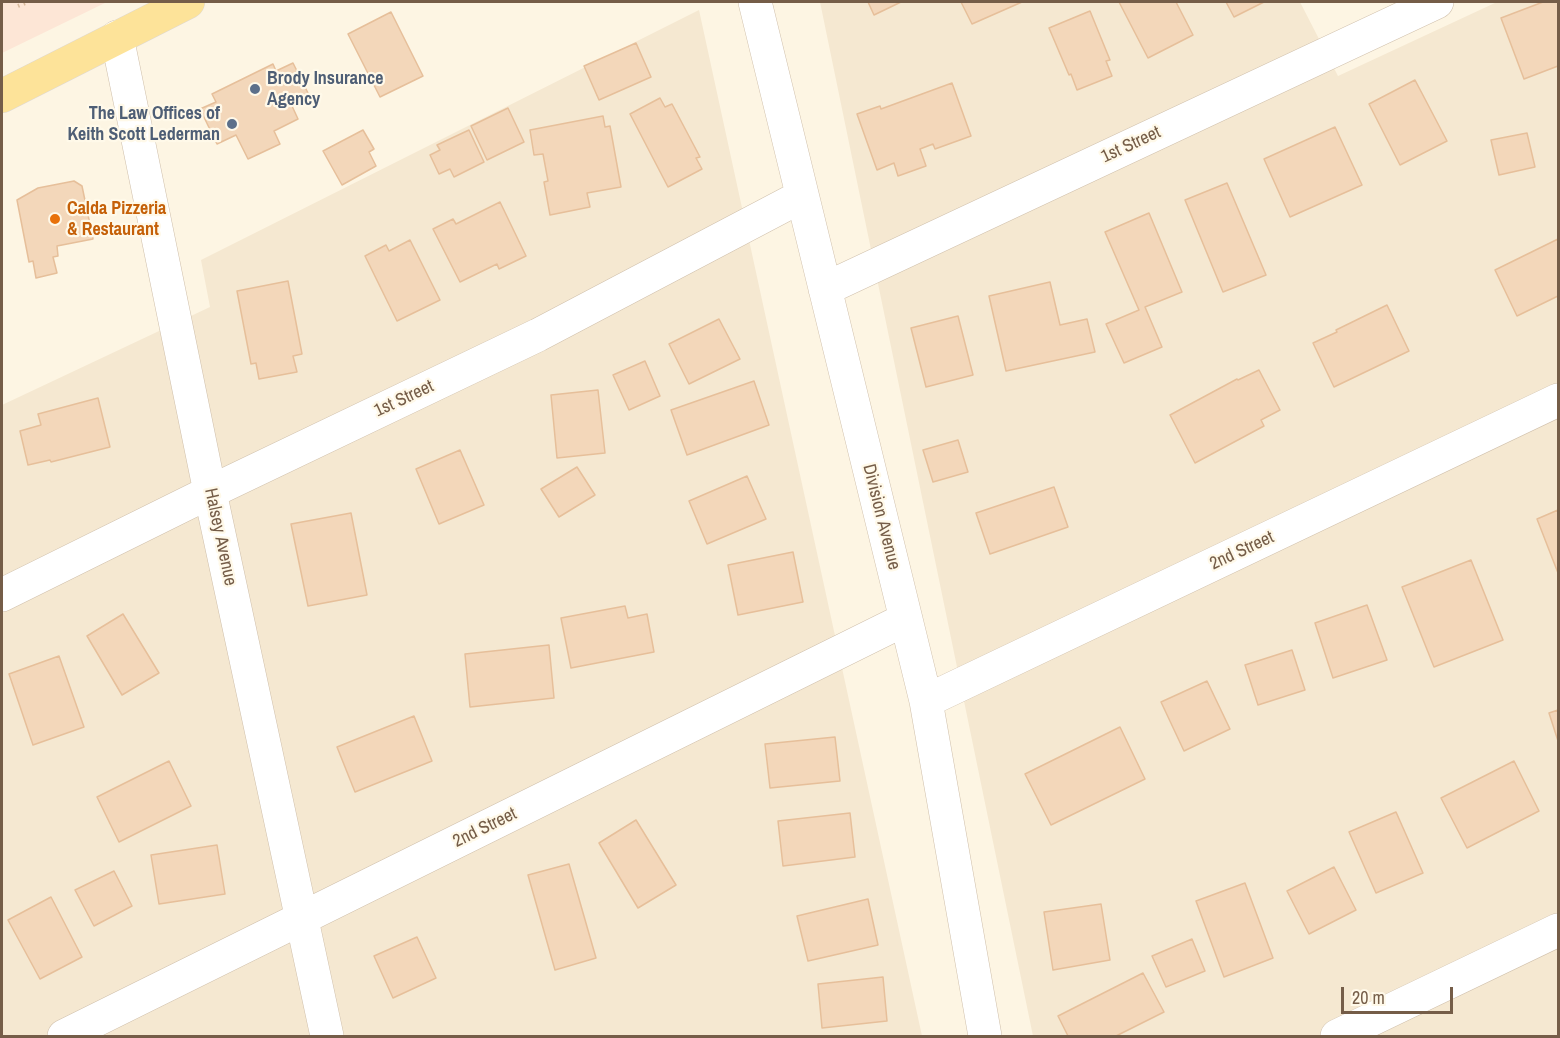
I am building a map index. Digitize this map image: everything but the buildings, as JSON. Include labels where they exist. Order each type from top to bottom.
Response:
[{"type":"main road","points":[[2,96],[188,2]]},
{"type":"street","name":"Division Avenue","points":[[755,2],[926,701],[985,1036]]},
{"type":"street","name":"1st Street","points":[[825,289],[1437,2]]},
{"type":"street","name":"Halsey Avenue","points":[[117,37],[210,492],[327,1036]]},
{"type":"street","name":"1st Street","points":[[2,595],[210,492],[538,335],[802,196]]},
{"type":"street","name":"2nd Street","points":[[926,701],[1558,400]]},
{"type":"street","name":"2nd Street","points":[[64,1036],[906,619]]},
{"type":"street","points":[[1337,1036],[1558,930]]},
{"type":"path","points":[[18,6],[28,2]]},
{"type":"shaded area","points":[[2,2],[107,2],[2,53]]},
{"type":"shaded area","points":[[820,2],[1300,2],[1338,76],[1497,2],[1558,2],[1558,1036],[1033,1036]]},
{"type":"shaded area","points":[[699,10],[922,1036],[2,1036],[2,405],[210,307],[201,260]]},
{"type":"place","name":"Brody Insurance Agency","points":[[255,89]]},
{"type":"place","name":"The Law Offices of Keith Scott Lederman","points":[[232,124]]},
{"type":"place","name":"Calda Pizzeria & Restaurant","points":[[55,219]]}]
